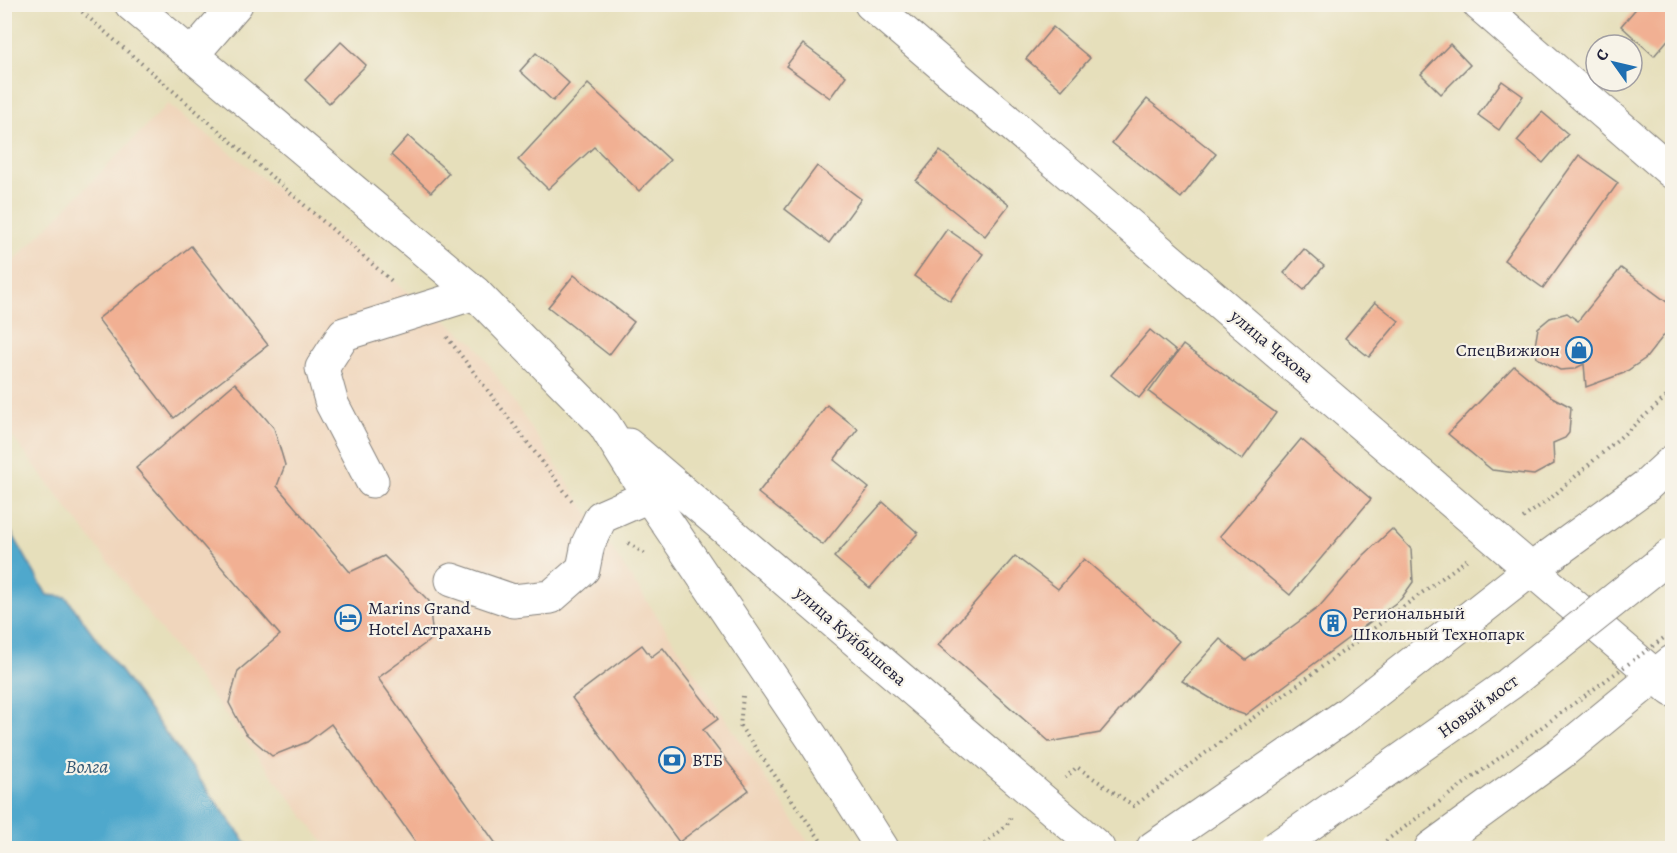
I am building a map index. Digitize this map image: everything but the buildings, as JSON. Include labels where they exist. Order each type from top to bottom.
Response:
[{"type":"main road","points":[[131,4],[475,293],[604,424],[649,496],[813,739],[882,849]]},
{"type":"main road","points":[[192,55],[236,4]]},
{"type":"main road","name":"улица Чехова","points":[[871,4],[1533,568],[1667,676]]},
{"type":"main road","points":[[1479,4],[1672,172]]},
{"type":"main road","points":[[372,481],[332,404],[322,368],[344,334],[475,293]]},
{"type":"main road","name":"улица Куйбышева","points":[[604,424],[1098,849]]},
{"type":"main road","points":[[1168,845],[1346,715],[1533,568],[1646,486],[1672,462]]},
{"type":"main road","points":[[452,580],[513,600],[551,597],[583,569],[588,544],[601,517],[649,496]]},
{"type":"main road","name":"Новый мост","points":[[1276,849],[1509,684],[1672,554]]},
{"type":"main road","points":[[1431,849],[1667,676]]},
{"type":"path","points":[[73,4],[360,250],[424,310],[582,513],[657,561]]},
{"type":"path","points":[[1077,767],[1134,806],[1552,497],[1672,392]]},
{"type":"path","points":[[1376,849],[1672,632]]},
{"type":"path","points":[[743,693],[741,726],[826,849]]},
{"type":"shaded area","points":[[168,104],[475,344],[812,848],[328,848],[5,427],[5,270]]},
{"type":"water","name":"Волга","points":[[5,521],[47,595],[66,597],[250,848],[5,848]]},
{"type":"place","name":"СпецВижион","points":[[1579,350]]},
{"type":"place","name":"Marins Grand Hotel Астрахань","points":[[348,618]]},
{"type":"place","name":"Региональный Школьный Технопарк","points":[[1333,623]]},
{"type":"place","name":"ВТБ","points":[[672,760]]}]
